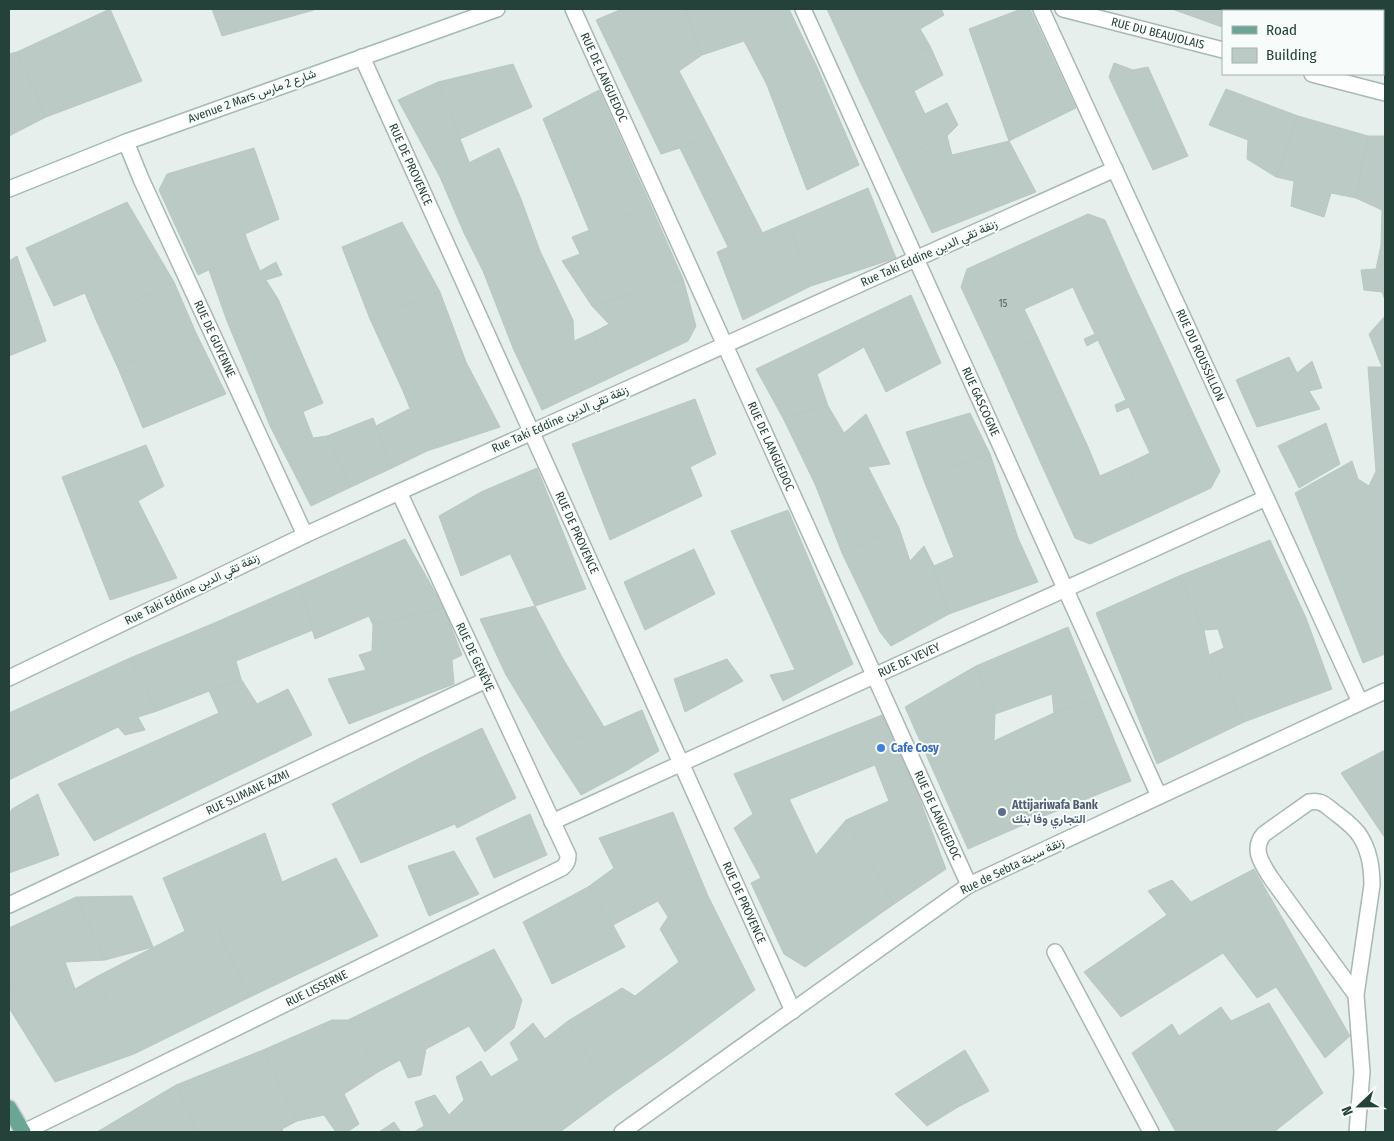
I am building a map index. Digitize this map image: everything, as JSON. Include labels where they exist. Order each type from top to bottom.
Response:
[{"type":"main road","points":[[9,1108],[23,1132]]},
{"type":"street","name":"Avenue 2 Mars شارع 2 مارس","points":[[9,189],[126,142],[497,9]]},
{"type":"street","name":"RUE DE LANGUEDOC","points":[[573,9],[969,884]]},
{"type":"street","name":"RUE GASCOGNE","points":[[803,9],[1159,796]]},
{"type":"street","name":"RUE DU ROUSSILLON","points":[[1041,9],[1360,702]]},
{"type":"street","name":"RUE DU BEAUJOLAIS","points":[[1063,9],[1222,50]]},
{"type":"street","name":"RUE DE PROVENCE","points":[[362,56],[792,1010]]},
{"type":"street","points":[[1316,75],[1385,93]]},
{"type":"street","name":"RUE DE GUYENNE","points":[[126,142],[145,188],[305,535]]},
{"type":"street","name":"Rue Taki Eddine زنقة تقي الدين","points":[[9,678],[398,492],[1115,169]]},
{"type":"street","name":"RUE DE GENÈVE","points":[[398,492],[552,822]]},
{"type":"street","name":"RUE DE VEVEY","points":[[552,822],[1266,498]]},
{"type":"street","name":"RUE SLIMANE AZMI","points":[[9,905],[486,680]]},
{"type":"street","name":"Rue de Sebta زنقة سبتة","points":[[622,1132],[969,884],[1385,691]]},
{"type":"street","points":[[1356,995],[1271,878],[1262,864],[1259,855],[1259,840],[1264,834],[1309,802],[1316,801],[1322,803],[1344,820],[1359,835],[1368,854],[1372,870],[1372,885],[1356,995],[1362,1072],[1357,1132]]},
{"type":"street","name":"RUE LISSERNE","points":[[23,1132],[562,868],[566,865],[568,855],[552,822]]},
{"type":"street","points":[[1055,952],[1151,1132]]},
{"type":"building","points":[[110,9],[142,81],[46,117],[17,52]]},
{"type":"building","points":[[212,9],[314,9],[314,10],[222,36]]},
{"type":"building","points":[[622,9],[685,9],[702,55],[679,71],[712,134],[661,154],[596,20]]},
{"type":"building","points":[[685,9],[789,9],[817,67],[767,85],[744,41],[702,55]]},
{"type":"building","points":[[827,9],[941,9],[944,15],[920,29],[930,46],[859,79]]},
{"type":"building","points":[[1021,9],[1030,9],[1076,108],[1009,141],[969,29]]},
{"type":"building","points":[[1172,9],[1230,9],[1222,10],[1222,27]]},
{"type":"building","points":[[1230,9],[1338,9],[1338,10]]},
{"type":"building","points":[[930,46],[943,75],[914,91],[925,114],[947,103],[958,125],[947,136],[897,159],[859,79]]},
{"type":"building","points":[[17,52],[46,117],[9,136],[9,54]]},
{"type":"building","points":[[1114,63],[1133,70],[1148,67],[1188,156],[1153,170],[1109,77]]},
{"type":"building","points":[[513,64],[532,107],[460,139],[438,82]]},
{"type":"building","points":[[817,67],[859,165],[807,190],[767,85]]},
{"type":"building","points":[[438,82],[469,162],[440,177],[398,100]]},
{"type":"building","points":[[1226,89],[1298,116],[1276,177],[1247,159],[1248,140],[1209,125]]},
{"type":"building","points":[[599,90],[651,206],[589,230],[543,119]]},
{"type":"building","points":[[1298,116],[1368,136],[1356,198],[1331,193],[1324,217],[1291,206],[1294,181],[1276,177]]},
{"type":"building","points":[[712,134],[762,232],[728,247],[680,148]]},
{"type":"building","points":[[947,136],[952,155],[1009,141],[1036,192],[932,233],[897,159]]},
{"type":"building","points":[[1368,136],[1385,136],[1385,245],[1381,245],[1382,210],[1356,198]]},
{"type":"building","points":[[254,148],[279,219],[245,234],[251,250],[198,275],[159,190],[167,174]]},
{"type":"building","points":[[499,148],[521,199],[464,233],[440,177]]},
{"type":"building","points":[[868,188],[896,258],[811,286],[788,222]]},
{"type":"building","points":[[521,199],[540,251],[483,271],[464,233]]},
{"type":"building","points":[[127,202],[174,282],[96,320],[85,293],[54,306],[26,248]]},
{"type":"building","points":[[651,206],[683,279],[592,306],[562,261],[580,254],[572,237]]},
{"type":"building","points":[[1088,214],[1105,220],[1132,281],[1081,305],[1073,287],[1049,298],[1024,243]]},
{"type":"building","points":[[402,222],[440,292],[370,319],[342,247]]},
{"type":"building","points":[[788,222],[811,286],[743,320],[717,252]]},
{"type":"building","points":[[1024,243],[1049,298],[1024,309],[1038,338],[994,358],[961,287],[967,269]]},
{"type":"building","points":[[1381,245],[1385,245],[1385,300],[1382,292],[1364,290],[1361,270],[1376,269]]},
{"type":"building","points":[[251,250],[260,271],[276,262],[282,275],[266,280],[278,299],[227,321],[209,270]]},
{"type":"building","points":[[540,251],[573,320],[513,348],[483,271]]},
{"type":"building","points":[[17,256],[46,341],[9,356],[9,261]]},
{"type":"building","points":[[683,279],[696,326],[688,341],[616,375],[592,333],[609,324],[592,306]]},
{"type":"building","points":[[1132,281],[1163,347],[1112,370],[1098,340],[1087,346],[1084,339],[1095,334],[1081,305]]},
{"type":"building","points":[[174,282],[196,333],[118,368],[96,320]]},
{"type":"building","points":[[440,292],[466,362],[403,391],[370,319]]},
{"type":"building","points":[[911,295],[941,363],[886,392],[864,347],[817,374],[828,406],[783,418],[756,369]]},
{"type":"building","points":[[278,299],[304,359],[252,381],[227,321]]},
{"type":"building","points":[[1385,316],[1385,470],[1376,471],[1368,367],[1382,367],[1369,334]]},
{"type":"building","points":[[573,320],[574,341],[592,333],[616,375],[542,410],[513,348]]},
{"type":"building","points":[[196,333],[226,394],[143,428],[118,368]]},
{"type":"building","points":[[1038,338],[1088,447],[1043,468],[994,358]]},
{"type":"building","points":[[1163,347],[1193,413],[1142,436],[1129,407],[1117,412],[1115,405],[1126,400],[1112,370]]},
{"type":"building","points":[[1289,357],[1297,373],[1312,361],[1322,388],[1309,391],[1320,409],[1257,427],[1236,380]]},
{"type":"building","points":[[304,359],[323,403],[270,426],[252,381]]},
{"type":"building","points":[[466,362],[500,427],[427,451],[403,391]]},
{"type":"building","points":[[695,399],[716,454],[690,467],[702,496],[610,540],[572,444]]},
{"type":"building","points":[[828,406],[844,433],[866,414],[890,464],[868,467],[815,484],[783,418]]},
{"type":"building","points":[[409,409],[427,451],[392,468],[376,426]]},
{"type":"building","points":[[303,412],[313,438],[327,436],[351,487],[311,506],[270,426]]},
{"type":"building","points":[[970,413],[990,454],[923,478],[906,432]]},
{"type":"building","points":[[1193,413],[1220,471],[1211,488],[1151,516],[1127,464],[1150,453],[1142,436]]},
{"type":"building","points":[[373,418],[392,468],[351,487],[327,436]]},
{"type":"building","points":[[1326,423],[1340,464],[1299,488],[1278,446]]},
{"type":"building","points":[[146,445],[164,486],[138,501],[177,578],[110,600],[62,477]]},
{"type":"building","points":[[1088,447],[1100,476],[1127,464],[1151,516],[1090,544],[1075,538],[1043,468]]},
{"type":"building","points":[[990,454],[1018,538],[954,557],[923,478]]},
{"type":"building","points":[[1352,461],[1358,479],[1369,486],[1376,471],[1385,470],[1385,654],[1363,663],[1295,493]]},
{"type":"building","points":[[868,467],[899,528],[842,553],[815,484]]},
{"type":"building","points":[[537,468],[586,589],[535,606],[481,492]]},
{"type":"building","points":[[481,492],[510,554],[461,576],[439,516]]},
{"type":"building","points":[[788,510],[853,664],[783,701],[770,675],[795,670],[731,531]]},
{"type":"building","points":[[899,528],[910,561],[924,546],[934,566],[949,614],[891,646],[880,632],[842,553]]},
{"type":"building","points":[[1018,538],[1038,582],[949,614],[934,566],[954,557]]},
{"type":"building","points":[[405,539],[444,608],[373,625],[369,616],[315,639],[299,586]]},
{"type":"building","points":[[1270,540],[1306,618],[1224,648],[1218,629],[1204,630],[1179,576]]},
{"type":"building","points":[[694,549],[715,594],[645,630],[624,582]]},
{"type":"building","points":[[1179,576],[1204,630],[1209,655],[1244,722],[1157,764],[1096,613]]},
{"type":"building","points":[[299,586],[313,630],[236,661],[212,624]]},
{"type":"building","points":[[535,606],[562,657],[506,675],[480,619]]},
{"type":"building","points":[[444,608],[462,655],[452,660],[454,684],[349,724],[328,679],[366,670],[359,655],[372,651],[373,625]]},
{"type":"building","points":[[1306,618],[1332,689],[1244,722],[1209,655]]},
{"type":"building","points":[[212,624],[236,661],[241,679],[157,711],[130,658]]},
{"type":"building","points":[[1068,627],[1097,698],[1054,713],[1052,694],[995,714],[976,666]]},
{"type":"building","points":[[562,657],[604,727],[551,749],[506,675]]},
{"type":"building","points":[[130,658],[157,711],[138,717],[145,730],[125,735],[118,727],[17,776],[9,762],[9,713]]},
{"type":"building","points":[[727,659],[743,681],[685,712],[674,679]]},
{"type":"building","points":[[976,666],[995,714],[994,741],[1032,821],[968,849],[905,707]]},
{"type":"building","points":[[241,679],[257,704],[288,689],[312,735],[94,841],[58,784],[219,713],[209,691]]},
{"type":"building","points":[[1097,698],[1131,781],[1032,821],[994,741],[1054,713]]},
{"type":"building","points":[[642,710],[659,751],[626,771],[604,727]]},
{"type":"building","points":[[882,715],[914,784],[889,801],[875,765],[753,814],[734,774]]},
{"type":"building","points":[[604,727],[626,771],[581,795],[551,749]]},
{"type":"building","points":[[482,728],[516,798],[457,828],[420,758]]},
{"type":"building","points":[[1385,750],[1385,838],[1341,773]]},
{"type":"building","points":[[420,758],[455,824],[361,863],[332,804]]},
{"type":"building","points":[[9,762],[17,776],[9,780]]},
{"type":"building","points":[[914,784],[946,869],[894,904],[846,820],[889,801]]},
{"type":"building","points":[[38,794],[59,855],[9,873],[9,815],[12,809]]},
{"type":"building","points":[[789,799],[816,855],[846,820],[894,904],[805,967],[784,954],[751,883],[761,878],[734,828],[753,814]]},
{"type":"building","points":[[673,812],[708,896],[668,917],[658,901],[613,925],[588,887],[614,868],[599,838]]},
{"type":"building","points":[[530,814],[547,855],[494,878],[476,838]]},
{"type":"building","points":[[265,833],[282,882],[218,931],[185,931],[163,878]]},
{"type":"building","points":[[454,851],[479,894],[429,916],[408,866]]},
{"type":"building","points":[[336,858],[378,936],[250,997],[218,931],[282,882]]},
{"type":"building","points":[[1254,869],[1350,1036],[1325,1058],[1276,987],[1257,998],[1223,953],[1121,1017],[1084,972],[1167,915],[1148,891],[1172,880],[1191,902]]},
{"type":"building","points":[[588,887],[625,947],[552,984],[523,922]]},
{"type":"building","points":[[132,896],[153,947],[105,960],[76,897]]},
{"type":"building","points":[[708,896],[755,990],[673,1051],[635,996],[679,962],[660,929],[668,917]]},
{"type":"building","points":[[76,897],[105,960],[65,962],[9,988],[9,928]]},
{"type":"building","points":[[185,931],[218,931],[250,997],[134,1054],[96,977]]},
{"type":"building","points":[[494,949],[522,1000],[514,1028],[485,1052],[469,1026],[426,1049],[421,1075],[408,1078],[400,1060],[378,1072],[348,1020]]},
{"type":"building","points":[[65,962],[75,989],[96,977],[134,1054],[55,1082],[9,1008],[9,988]]},
{"type":"building","points":[[622,988],[635,996],[673,1051],[610,1095],[568,1021]]},
{"type":"building","points":[[1269,1003],[1323,1093],[1274,1132],[1176,1132],[1132,1053],[1172,1024],[1179,1036],[1221,1007],[1231,1021]]},
{"type":"building","points":[[332,1020],[348,1020],[378,1072],[344,1094],[359,1124],[347,1132],[336,1132],[324,1115],[297,1121],[263,1050]]},
{"type":"building","points":[[568,1021],[610,1095],[560,1132],[414,1132],[424,1126],[415,1102],[435,1095],[449,1115],[464,1100],[456,1077],[481,1061],[491,1077],[519,1060],[510,1043],[533,1023],[545,1039]]},
{"type":"building","points":[[263,1050],[297,1121],[282,1129],[283,1132],[198,1132],[176,1085]]},
{"type":"building","points":[[965,1050],[989,1091],[927,1126],[895,1094]]},
{"type":"building","points":[[176,1085],[198,1132],[97,1132]]},
{"type":"building","points":[[394,1122],[401,1132],[379,1132]]},
{"type":"place","name":"Cafe Cosy","points":[[881,748]]},
{"type":"place","name":"Attijariwafa Bank التجاري وفا بنك","points":[[1002,812]]}]
